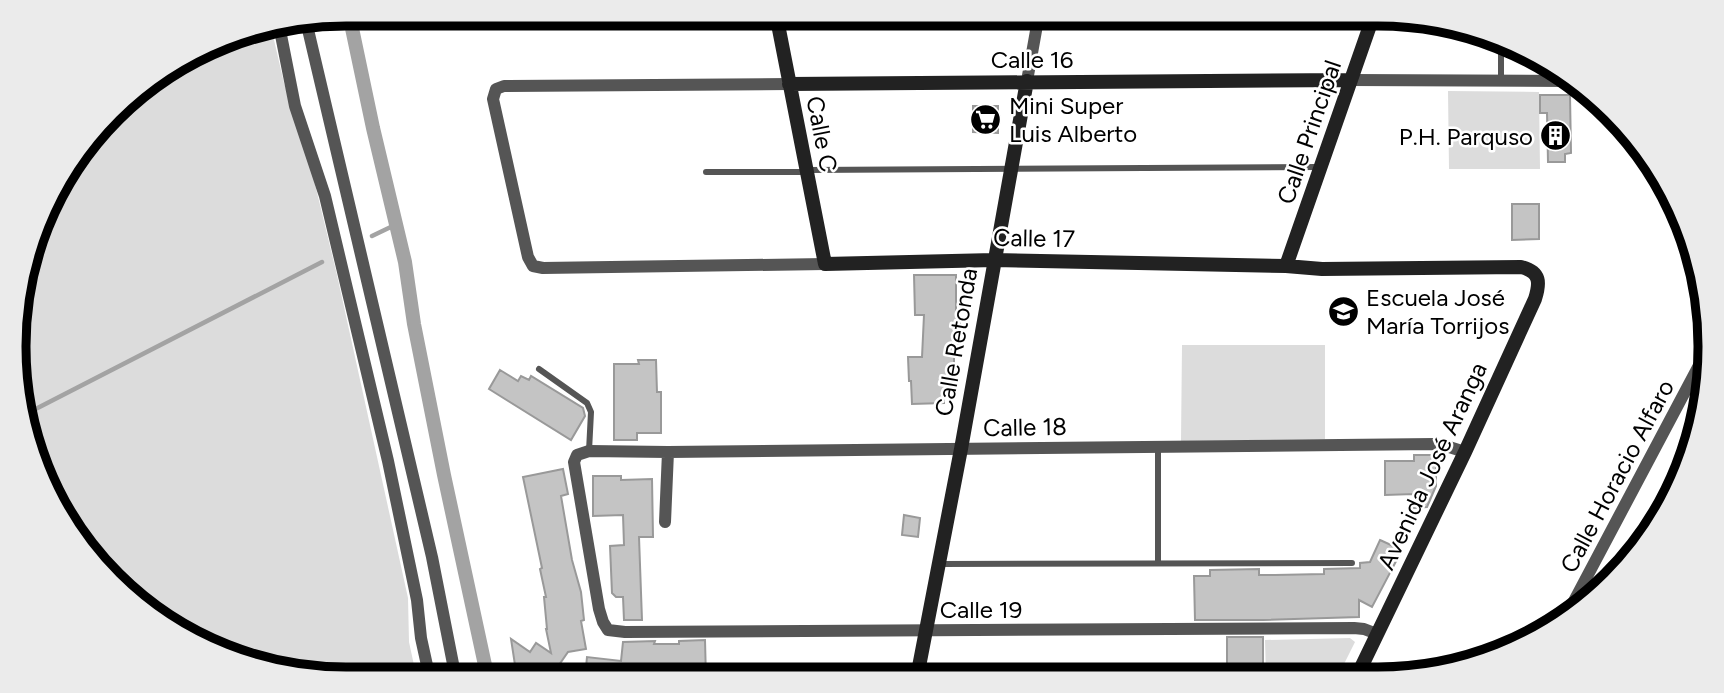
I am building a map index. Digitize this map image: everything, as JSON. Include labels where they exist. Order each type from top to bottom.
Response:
[{"type":"street","name":"Calle C","points":[[777,26],[825,264]]},
{"type":"street","name":"Calle Retonda","points":[[919,667],[1037,26]]},
{"type":"street","name":"Calle Principal","points":[[1286,266],[1370,26]]},
{"type":"street","points":[[308,29],[432,557],[454,667]]},
{"type":"street","points":[[281,33],[295,106],[325,196],[388,461],[417,600],[427,667]]},
{"type":"street","name":"Calle 16","points":[[533,265],[528,257],[493,99],[496,89],[504,86],[1555,80]]},
{"type":"street","name":"Calle 17","points":[[533,265],[543,268],[994,260],[1322,269],[1521,267],[1534,272]]},
{"type":"street","name":"Avenida José Aranga","points":[[1360,667],[1465,452],[1535,299],[1538,283],[1534,272]]},
{"type":"street","name":"Calle Horacio Alfaro","points":[[1576,598],[1697,370]]},
{"type":"street","name":"Calle 18","points":[[587,451],[1434,444],[1465,452]]},
{"type":"street","name":"Calle 19","points":[[587,451],[577,455],[574,462],[599,609],[608,630],[1354,628],[1377,634]]},
{"type":"street","points":[[665,522],[668,452]]},
{"type":"lane","points":[[1501,52],[1502,80]]},
{"type":"lane","points":[[706,172],[1321,167]]},
{"type":"lane","points":[[539,369],[587,403],[591,412],[587,451]]},
{"type":"lane","points":[[1158,447],[1158,564]]},
{"type":"lane","points":[[939,564],[1352,563]]},
{"type":"shaded area","points":[[273,35],[284,83],[306,147],[337,275],[408,598],[409,642],[414,667],[326,666],[284,661],[244,650],[186,624],[135,587],[92,541],[59,488],[43,449],[32,409],[26,346],[32,284],[43,244],[69,186],[106,135],[152,92],[205,59]]},
{"type":"shaded area","points":[[1448,91],[1539,92],[1540,169],[1449,169]]},
{"type":"shaded area","points":[[1182,345],[1325,345],[1325,439],[1181,441]]},
{"type":"shaded area","points":[[1350,638],[1355,642],[1342,667],[1266,667],[1265,640]]},
{"type":"building","name":"P.H. Parquso","points":[[1540,95],[1570,95],[1571,153],[1565,154],[1565,162],[1548,162],[1547,113],[1540,113]]},
{"type":"building","name":"Mini Super Luis Alberto","points":[[973,106],[998,106],[998,133],[973,132]]},
{"type":"building","points":[[1512,204],[1539,204],[1539,239],[1512,240]]},
{"type":"building","points":[[914,275],[956,275],[956,318],[960,318],[960,345],[954,345],[954,381],[944,381],[944,403],[912,404],[908,357],[922,357],[924,315],[915,315]]},
{"type":"building","points":[[638,360],[656,360],[657,392],[661,392],[661,433],[637,433],[637,440],[614,440],[614,364],[639,364]]},
{"type":"building","points":[[500,370],[518,381],[521,376],[529,380],[531,376],[583,408],[585,416],[571,440],[489,389]]},
{"type":"building","points":[[1414,455],[1436,455],[1436,486],[1427,507],[1414,508],[1414,494],[1385,495],[1385,461],[1414,461]]},
{"type":"building","points":[[563,469],[568,494],[561,496],[572,560],[581,592],[584,620],[581,621],[586,649],[568,652],[558,667],[515,665],[511,639],[530,652],[536,643],[551,653],[546,629],[542,568],[523,477]]},
{"type":"building","points":[[593,476],[621,476],[621,480],[652,479],[653,537],[639,537],[642,620],[624,620],[623,597],[616,597],[612,593],[610,546],[624,545],[623,515],[593,516]]},
{"type":"building","points":[[904,515],[920,518],[918,537],[902,535]]},
{"type":"building","points":[[1380,540],[1402,550],[1372,607],[1359,600],[1359,617],[1195,620],[1194,576],[1210,576],[1210,570],[1259,569],[1259,575],[1275,575],[1324,574],[1324,569],[1360,568],[1360,563],[1370,562]]},
{"type":"building","points":[[1227,637],[1263,637],[1263,667],[1227,667]]},
{"type":"building","points":[[705,640],[706,667],[586,667],[587,657],[621,661],[623,642],[655,641],[654,644],[679,644],[679,641]]},
{"type":"waterway","points":[[352,26],[405,262],[414,324],[485,667]]},
{"type":"waterway","points":[[372,236],[397,224]]},
{"type":"waterway","points":[[32,411],[322,262]]},
{"type":"place","name":"Mini Super Luis Alberto","points":[[986,119]]},
{"type":"place","name":"P.H. Parquso","points":[[1556,136]]},
{"type":"place","name":"Escuela José María Torrijos","points":[[1343,311]]}]
